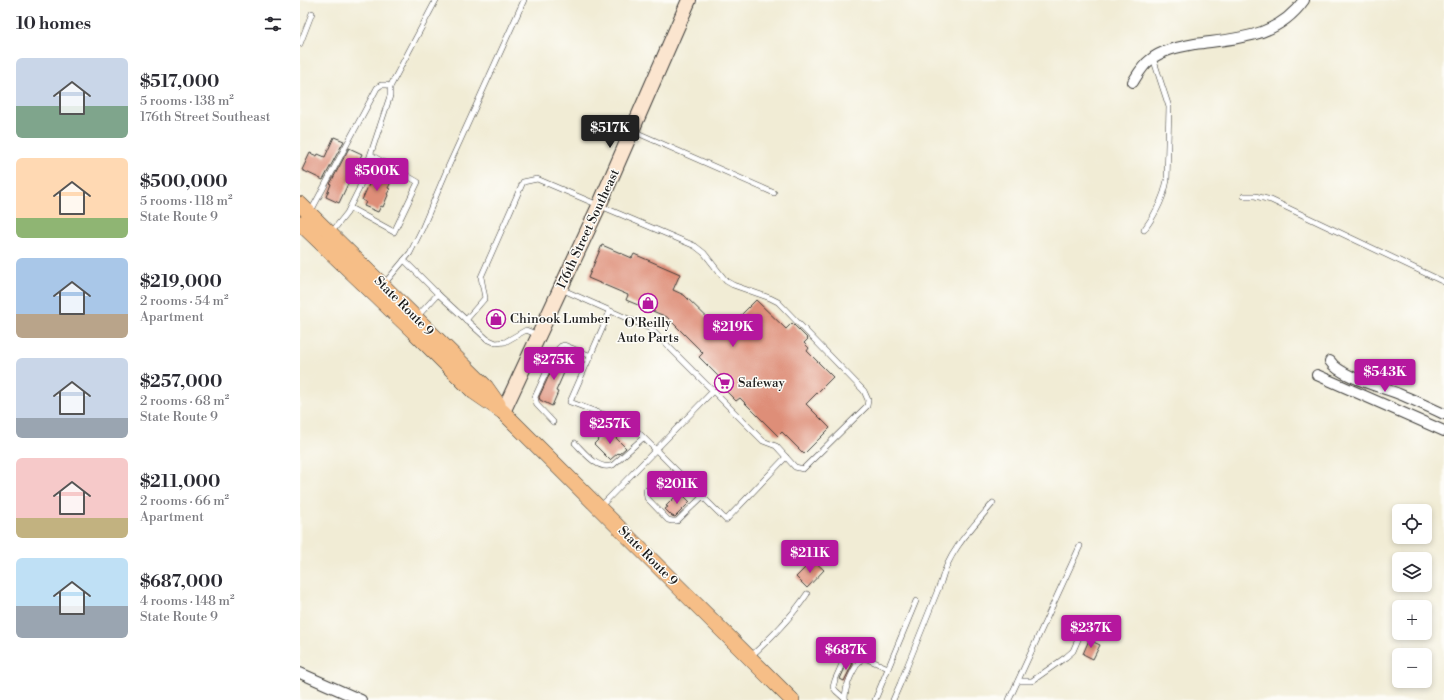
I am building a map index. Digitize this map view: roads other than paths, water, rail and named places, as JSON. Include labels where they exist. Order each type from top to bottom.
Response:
[{"type":"main road","name":"State Route 9","points":[[303,214],[331,234],[384,285],[486,387],[503,412]]},
{"type":"main road","name":"State Route 9","points":[[303,214],[414,332],[474,392],[503,412],[792,700]]},
{"type":"street","name":"176th Street Southeast","points":[[503,412],[599,206],[689,0]]},
{"type":"street","points":[[1133,82],[1141,69],[1153,58],[1177,47],[1251,36],[1272,29],[1287,19],[1304,0]]},
{"type":"street","points":[[1330,361],[1345,373],[1398,393],[1444,414]]},
{"type":"street","points":[[1316,375],[1444,431]]},
{"type":"street","points":[[300,673],[361,700]]},
{"type":"lane","points":[[331,234],[350,208],[359,189],[390,96],[390,87],[436,0]]},
{"type":"lane","points":[[384,285],[410,253],[422,229],[449,165],[524,0]]},
{"type":"lane","points":[[300,44],[312,13]]},
{"type":"lane","points":[[1144,230],[1157,208],[1168,180],[1169,107],[1153,58]]},
{"type":"lane","points":[[303,214],[377,88],[381,85],[387,84],[390,87]]},
{"type":"lane","points":[[632,131],[774,194]]},
{"type":"lane","points":[[350,208],[394,232],[418,182],[371,155]]},
{"type":"lane","points":[[466,320],[485,298],[481,277],[523,182],[537,179],[695,246],[704,253],[726,281],[778,302],[864,391],[868,400],[867,406],[803,469],[795,467],[776,446],[763,442],[649,328],[561,288]]},
{"type":"lane","points":[[1244,196],[1255,196],[1271,200],[1444,282]]},
{"type":"lane","points":[[404,260],[486,339],[496,343],[505,342],[526,330],[539,335]]},
{"type":"lane","points":[[416,318],[438,294]]},
{"type":"lane","points":[[610,311],[570,402],[629,425],[726,520],[786,457]]},
{"type":"lane","points":[[552,422],[537,405],[535,397],[556,351],[564,345],[591,356]]},
{"type":"lane","points":[[599,508],[713,391]]},
{"type":"lane","points":[[575,443],[594,462],[608,467],[613,465],[643,438]]},
{"type":"lane","points":[[646,490],[647,498],[668,520],[672,521],[677,521],[703,496]]},
{"type":"lane","points":[[893,700],[943,574],[953,554],[962,540],[993,503]]},
{"type":"lane","points":[[1009,700],[1080,546]]},
{"type":"lane","points":[[750,657],[775,634],[796,610],[807,594]]},
{"type":"lane","points":[[875,700],[916,602]]},
{"type":"lane","points":[[1018,682],[1032,681],[1066,657],[1073,650],[1084,628]]},
{"type":"lane","points":[[846,700],[833,687],[846,655],[851,652],[888,668]]},
{"type":"lane","points":[[846,700],[845,692],[858,663],[863,657]]},
{"type":"place","name":"O'Reilly Auto Parts","points":[[648,303]]},
{"type":"place","name":"Chinook Lumber","points":[[496,319]]},
{"type":"place","name":"Safeway","points":[[724,383]]}]
